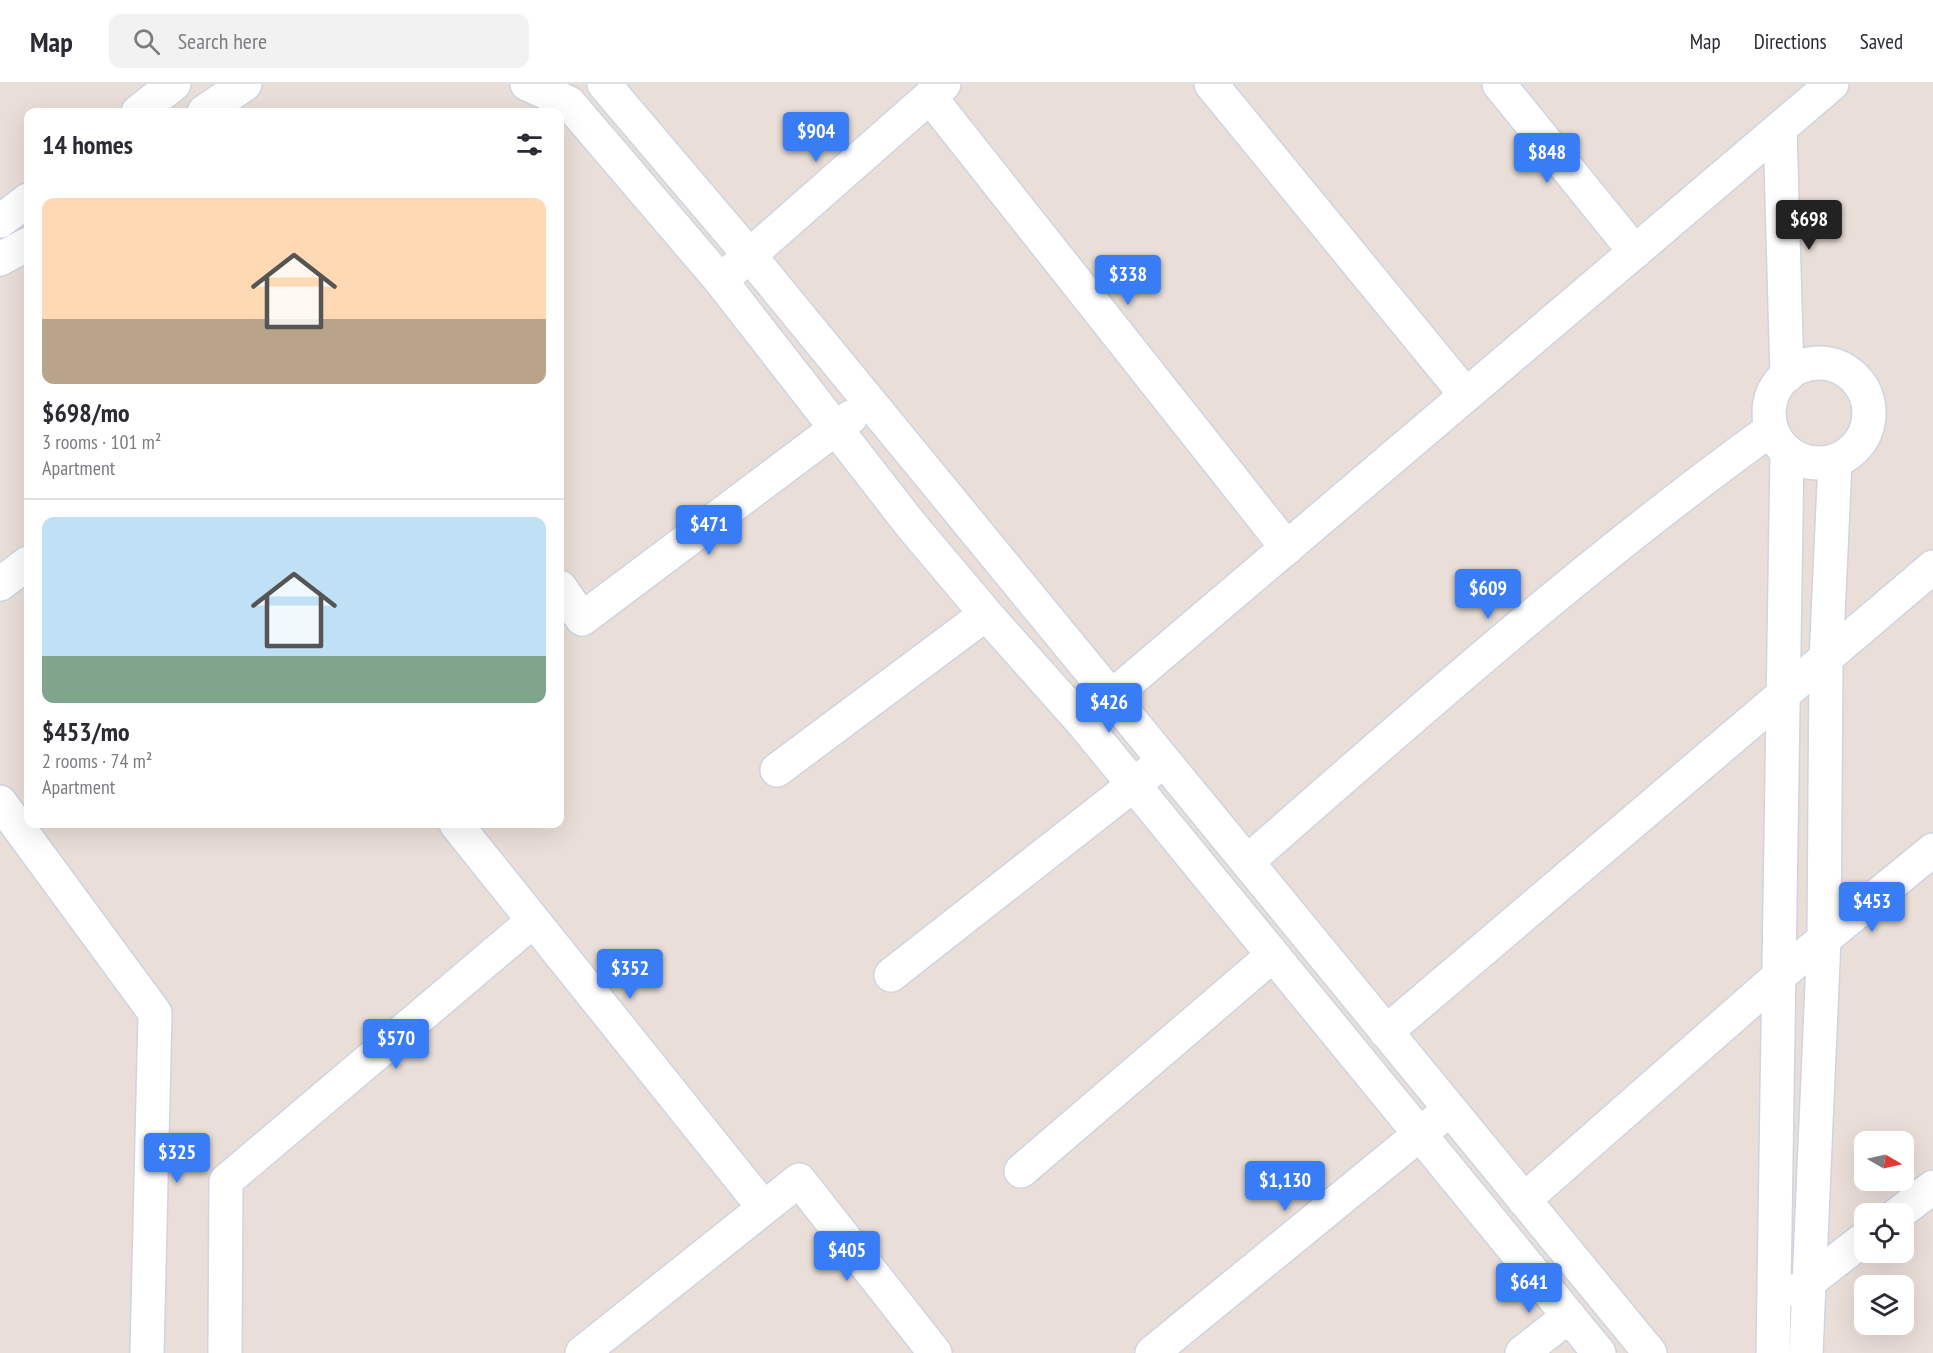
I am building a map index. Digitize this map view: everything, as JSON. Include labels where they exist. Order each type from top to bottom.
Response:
[{"type":"street","points":[[143,108],[174,84]]},
{"type":"street","points":[[604,84],[750,256],[1650,1353]]},
{"type":"street","points":[[1211,84],[1466,395]]},
{"type":"street","points":[[1499,84],[1635,252]]},
{"type":"street","points":[[1111,697],[1832,84]]},
{"type":"street","points":[[538,86],[569,103],[721,281],[835,430],[986,614],[1083,723],[1599,1353]]},
{"type":"street","points":[[721,281],[937,90],[1287,548]]},
{"type":"street","points":[[1780,128],[1788,375]]},
{"type":"street","points":[[0,221],[24,203]]},
{"type":"street","points":[[0,259],[24,246]]},
{"type":"street","points":[[1773,1353],[1783,695],[1778,441],[1769,403],[1780,380],[1802,364],[1829,363],[1852,375],[1867,397],[1869,423],[1857,447],[1835,462],[1809,464],[1778,441]]},
{"type":"street","points":[[564,593],[582,620],[871,403]]},
{"type":"street","points":[[1247,862],[1442,690],[1656,516],[1778,441]]},
{"type":"street","points":[[1806,1353],[1824,939],[1826,660],[1835,462]]},
{"type":"street","points":[[0,584],[24,566]]},
{"type":"street","points":[[1386,1032],[1933,567]]},
{"type":"street","points":[[777,770],[986,614]]},
{"type":"street","points":[[891,975],[1164,760]]},
{"type":"street","points":[[0,802],[155,1013],[147,1353]]},
{"type":"street","points":[[459,828],[764,1208]]},
{"type":"street","points":[[1524,1200],[1779,976],[1933,850]]},
{"type":"street","points":[[225,1353],[226,1181],[533,921]]},
{"type":"street","points":[[1021,1171],[1273,956]]},
{"type":"street","points":[[1152,1353],[1450,1110]]},
{"type":"street","points":[[582,1353],[799,1180],[935,1353]]},
{"type":"street","points":[[1912,1203],[1933,1187]]},
{"type":"street","points":[[1774,1309],[1854,1247]]},
{"type":"street","points":[[1522,1353],[1569,1316]]}]
